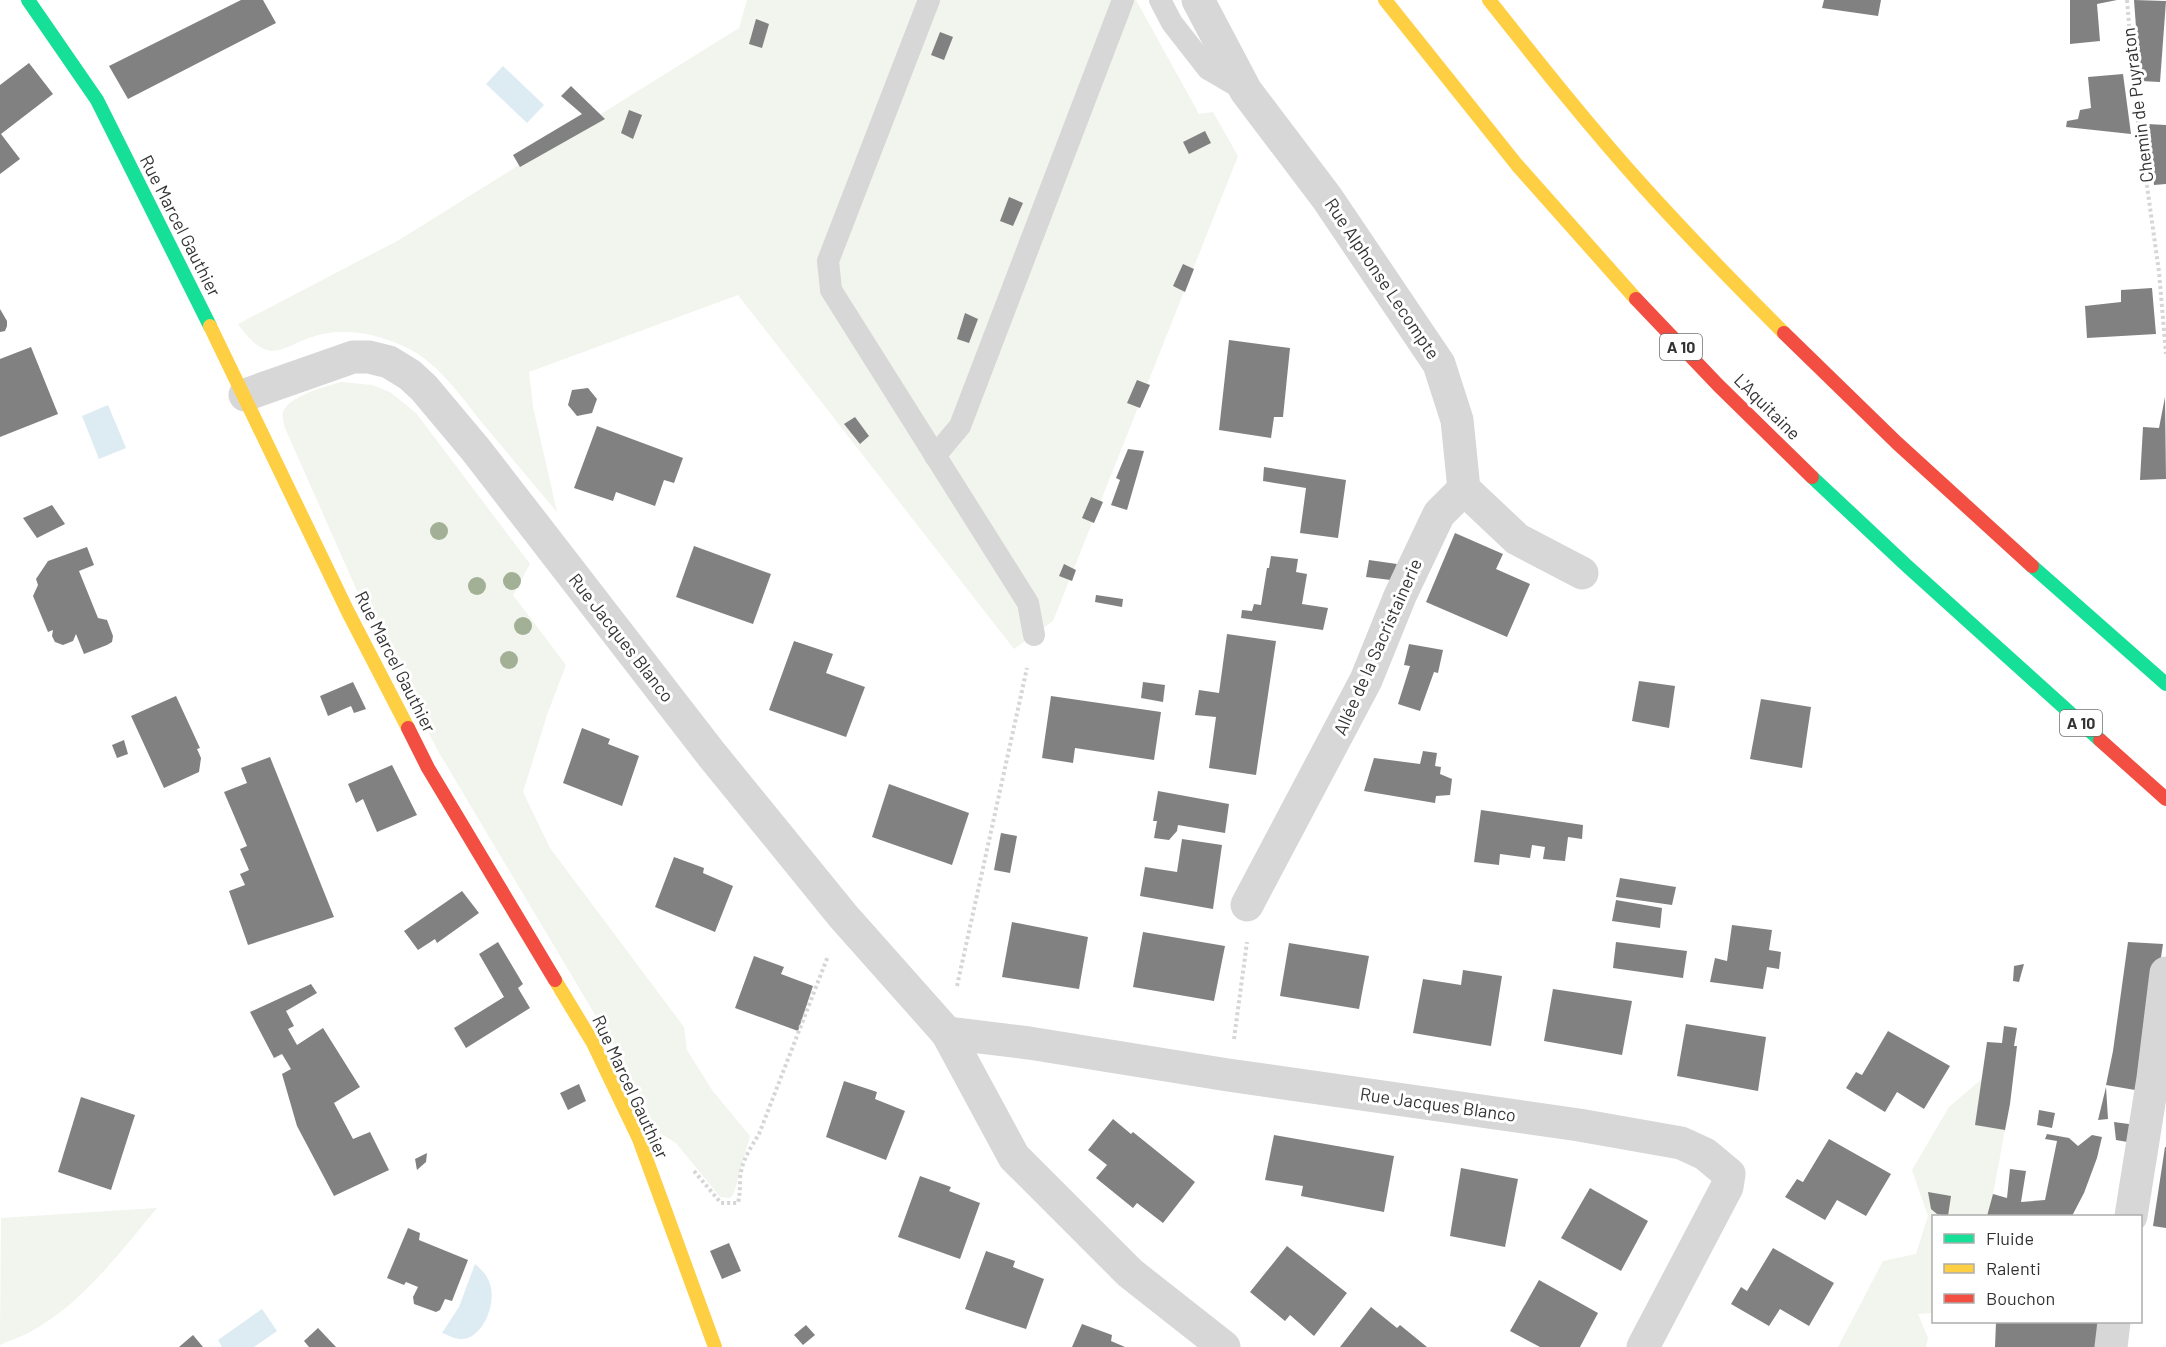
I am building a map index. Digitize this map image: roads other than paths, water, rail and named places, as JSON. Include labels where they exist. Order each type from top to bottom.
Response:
[{"type":"main road","name":"Rue Marcel Gauthier","points":[[28,0],[96,100],[245,395],[348,612],[428,768],[593,1043],[639,1139],[715,1347]]},
{"type":"main road","name":"L'Aquitaine","points":[[1385,0],[1441,74],[1546,201],[1657,322],[1773,439],[1891,551],[2166,799]]},
{"type":"main road","points":[[1489,0],[1608,146],[1717,265],[1831,379],[1948,490],[2163,682]]},
{"type":"street","name":"Rue Alphonse Lecompte","points":[[1198,0],[1246,91],[1327,198],[1439,364],[1457,420],[1464,489]]},
{"type":"street","name":"Rue Jacques Blanco","points":[[245,395],[353,357],[369,357],[389,362],[410,375],[424,388],[476,450],[712,755],[843,916],[947,1033],[1014,1157],[1130,1273],[1224,1347]]},
{"type":"street","points":[[1464,489],[1517,539],[1582,573]]},
{"type":"street","name":"Allée de la Sacristainerie","points":[[1247,905],[1366,680],[1400,596],[1439,514],[1464,489]]},
{"type":"street","points":[[2131,1215],[2153,1078],[2166,973]]},
{"type":"street","name":"Rue Jacques Blanco","points":[[947,1033],[1029,1043],[1228,1075],[1579,1125],[1680,1143],[1705,1154],[1729,1174],[1727,1187],[1643,1347]]},
{"type":"street","points":[[2111,1347],[2114,1323]]},
{"type":"lane","points":[[929,0],[828,261],[831,290],[1028,603],[1034,635]]},
{"type":"lane","points":[[935,456],[960,426],[1123,0]]},
{"type":"lane","name":"Rue Alphonse Lecompte","points":[[1160,0],[1172,23],[1208,69],[1246,91]]}]
